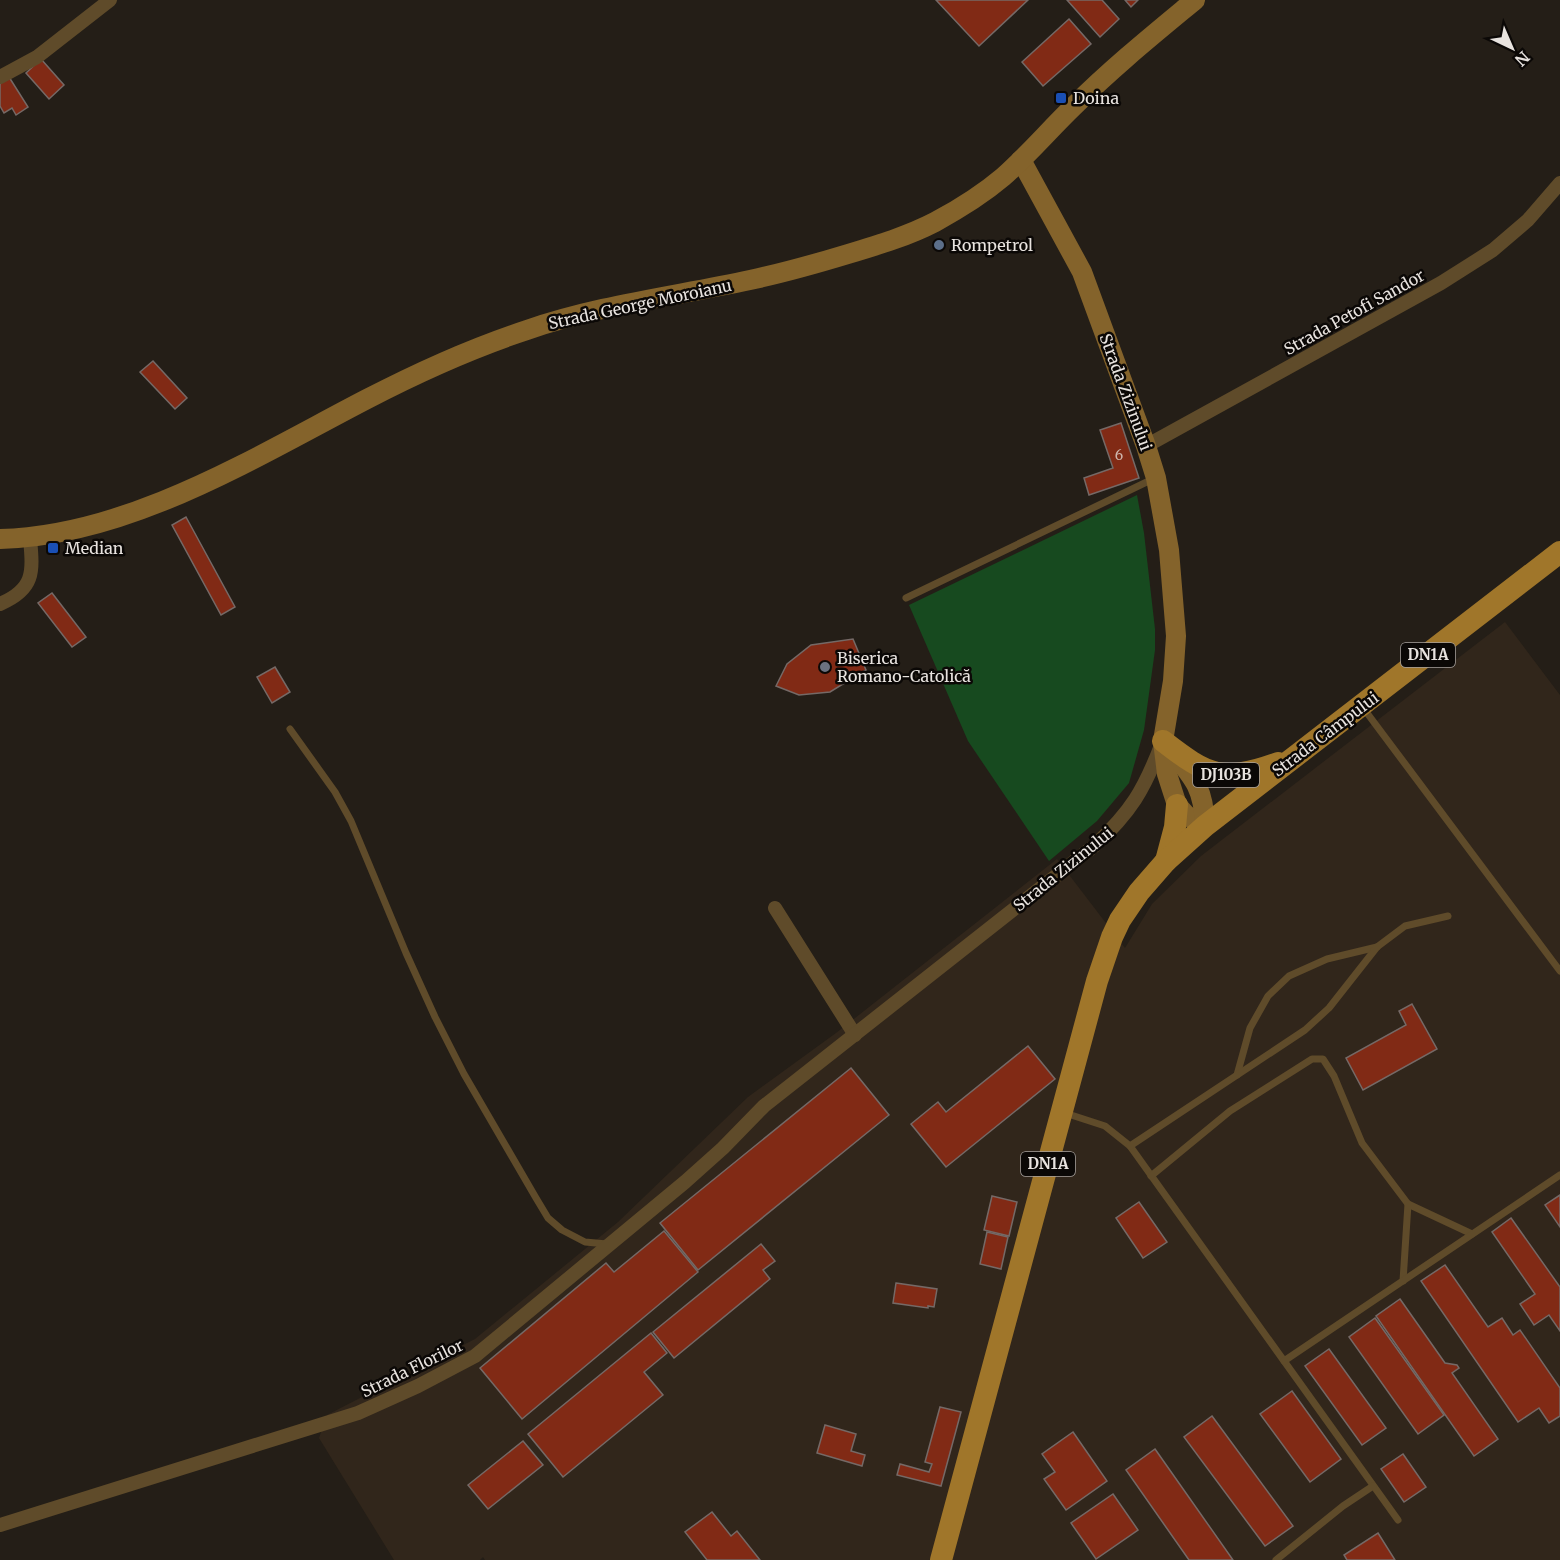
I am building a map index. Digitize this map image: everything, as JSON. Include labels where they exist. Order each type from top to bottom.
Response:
[{"type":"main road","name":"Strada George Moroianu","points":[[0,539],[30,538],[92,525],[169,498],[229,471],[431,368],[478,347],[530,328],[590,312],[750,280],[830,260],[912,233],[979,195],[1001,178],[1110,72],[1196,0]]},
{"type":"main road","name":"Strada Zizinului","points":[[1021,160],[1082,272],[1156,478],[1169,550],[1176,636],[1173,681],[1163,741]]},
{"type":"main road","name":"Strada Câmpului","points":[[1062,1112],[1097,981],[1112,937],[1134,898],[1166,861],[1205,826],[1560,552]]},
{"type":"main road","name":"DJ103B","points":[[1163,741],[1186,759],[1206,770],[1224,775],[1251,773],[1296,757]]},
{"type":"main road","name":"DJ103B","points":[[1163,741],[1167,774],[1177,805],[1175,827],[1166,861]]},
{"type":"main road","name":"DJ103B","points":[[1163,741],[1197,784],[1204,803],[1205,826]]},
{"type":"main road","name":"DJ103B","points":[[1177,805],[1186,815],[1205,826]]},
{"type":"main road","name":"DN1A","points":[[941,1560],[1062,1112]]},
{"type":"street","points":[[0,77],[37,57],[110,0]]},
{"type":"street","name":"Strada Petofi Sandor","points":[[1146,446],[1431,288],[1493,250],[1528,220],[1560,183]]},
{"type":"street","points":[[0,604],[24,591],[30,579],[32,566],[30,538]]},
{"type":"street","name":"Strada Zizinului","points":[[764,1106],[1094,846],[1118,824],[1142,790],[1163,741]]},
{"type":"street","points":[[775,908],[855,1035]]},
{"type":"street","name":"Strada Florilor","points":[[0,1525],[358,1413],[475,1356],[716,1155],[764,1106]]},
{"type":"lane","points":[[906,598],[1156,478]]},
{"type":"lane","points":[[1362,706],[1560,971]]},
{"type":"lane","points":[[290,729],[335,792],[351,821],[435,1017],[464,1074],[548,1218],[562,1230],[585,1242],[610,1245]]},
{"type":"lane","points":[[1130,1146],[1305,1030],[1329,1008],[1377,947],[1406,926],[1448,916]]},
{"type":"lane","points":[[1237,1076],[1250,1029],[1268,996],[1289,976],[1327,959],[1377,947]]},
{"type":"lane","points":[[1151,1176],[1230,1111],[1312,1059],[1323,1059],[1334,1076],[1362,1143],[1408,1203],[1472,1234]]},
{"type":"lane","points":[[1062,1112],[1105,1126],[1130,1146],[1398,1520]]},
{"type":"lane","points":[[1284,1361],[1560,1175]]},
{"type":"lane","points":[[1403,1281],[1408,1203]]},
{"type":"lane","points":[[1276,1560],[1343,1506],[1373,1486]]},
{"type":"shaded area","points":[[1505,622],[1560,695],[1560,1560],[485,1560],[483,1557],[480,1560],[394,1560],[319,1438],[327,1415],[475,1339],[618,1222],[748,1097],[836,1033],[1057,859],[1125,948],[1152,904],[1201,856]]},
{"type":"green space","points":[[1137,495],[1144,533],[1155,629],[1155,650],[1144,730],[1129,783],[1097,821],[1049,861],[968,741],[909,605]]},
{"type":"building","points":[[936,0],[1028,0],[979,46]]},
{"type":"building","points":[[1067,0],[1102,0],[1119,19],[1100,37]]},
{"type":"building","points":[[1125,0],[1138,0],[1131,7]]},
{"type":"building","points":[[1069,19],[1091,44],[1043,86],[1022,62]]},
{"type":"building","points":[[41,59],[64,85],[49,99],[26,73]]},
{"type":"building","points":[[9,77],[28,107],[16,115],[12,108],[4,113],[0,106],[0,83]]},
{"type":"building","points":[[153,361],[187,398],[175,409],[140,372]]},
{"type":"building","points":[[1121,423],[1139,478],[1089,495],[1084,478],[1113,468],[1100,430]]},
{"type":"building","points":[[186,517],[235,607],[221,615],[172,525]]},
{"type":"building","points":[[52,593],[86,637],[72,647],[38,603]]},
{"type":"building","name":"Biserica Romano-Catolică","points":[[853,639],[866,670],[830,692],[799,695],[776,686],[787,664],[811,645]]},
{"type":"building","points":[[275,667],[290,692],[272,703],[257,677]]},
{"type":"building","points":[[1412,1004],[1437,1049],[1363,1090],[1346,1058],[1406,1025],[1399,1011]]},
{"type":"building","points":[[1028,1046],[1055,1079],[946,1167],[911,1124],[938,1102],[946,1112]]},
{"type":"building","points":[[851,1068],[889,1115],[698,1270],[660,1223]]},
{"type":"building","points":[[1560,1195],[1560,1227],[1545,1205]]},
{"type":"building","points":[[992,1196],[1017,1202],[1009,1236],[984,1230]]},
{"type":"building","points":[[1139,1202],[1167,1242],[1143,1258],[1116,1218]]},
{"type":"building","points":[[1511,1218],[1560,1287],[1560,1331],[1549,1315],[1534,1325],[1520,1304],[1535,1294],[1492,1232]]},
{"type":"building","points":[[664,1231],[698,1272],[522,1419],[480,1368],[606,1263],[614,1272]]},
{"type":"building","points":[[987,1232],[1008,1237],[1001,1269],[980,1264]]},
{"type":"building","points":[[761,1244],[775,1261],[763,1270],[770,1279],[674,1358],[653,1332]]},
{"type":"building","points":[[1445,1265],[1488,1327],[1502,1318],[1513,1335],[1520,1330],[1560,1388],[1560,1416],[1549,1423],[1539,1408],[1518,1422],[1421,1281]]},
{"type":"building","points":[[896,1283],[937,1289],[934,1307],[893,1303]]},
{"type":"building","points":[[1400,1299],[1445,1363],[1457,1365],[1459,1368],[1452,1373],[1498,1439],[1474,1456],[1376,1316]]},
{"type":"building","points":[[1375,1318],[1444,1415],[1418,1434],[1349,1337]]},
{"type":"building","points":[[651,1333],[667,1353],[644,1372],[663,1395],[563,1477],[528,1434]]},
{"type":"building","points":[[1329,1349],[1386,1428],[1362,1445],[1305,1366]]},
{"type":"building","points":[[1292,1391],[1341,1459],[1310,1482],[1260,1414]]},
{"type":"building","points":[[940,1407],[961,1412],[941,1486],[897,1475],[900,1464],[929,1472],[932,1464],[925,1462]]},
{"type":"building","points":[[1212,1416],[1293,1526],[1265,1546],[1184,1437]]},
{"type":"building","points":[[825,1425],[856,1434],[851,1451],[865,1455],[862,1466],[817,1453]]},
{"type":"building","points":[[1073,1432],[1107,1481],[1066,1510],[1044,1479],[1055,1472],[1042,1454]]},
{"type":"building","points":[[523,1441],[543,1465],[488,1509],[468,1485]]},
{"type":"building","points":[[1155,1449],[1233,1560],[1189,1560],[1126,1470]]},
{"type":"building","points":[[1403,1454],[1426,1487],[1404,1502],[1381,1469]]},
{"type":"building","points":[[1113,1494],[1138,1530],[1096,1559],[1071,1523]]},
{"type":"building","points":[[712,1512],[731,1536],[737,1531],[760,1560],[707,1560],[685,1532]]},
{"type":"building","points":[[1378,1533],[1395,1560],[1347,1560],[1344,1555]]},
{"type":"place","name":"Doina","points":[[1061,98]]},
{"type":"place","name":"Rompetrol","points":[[939,245]]},
{"type":"place","name":"Median","points":[[53,548]]},
{"type":"place","name":"Biserica Romano-Catolică","points":[[825,667]]}]
